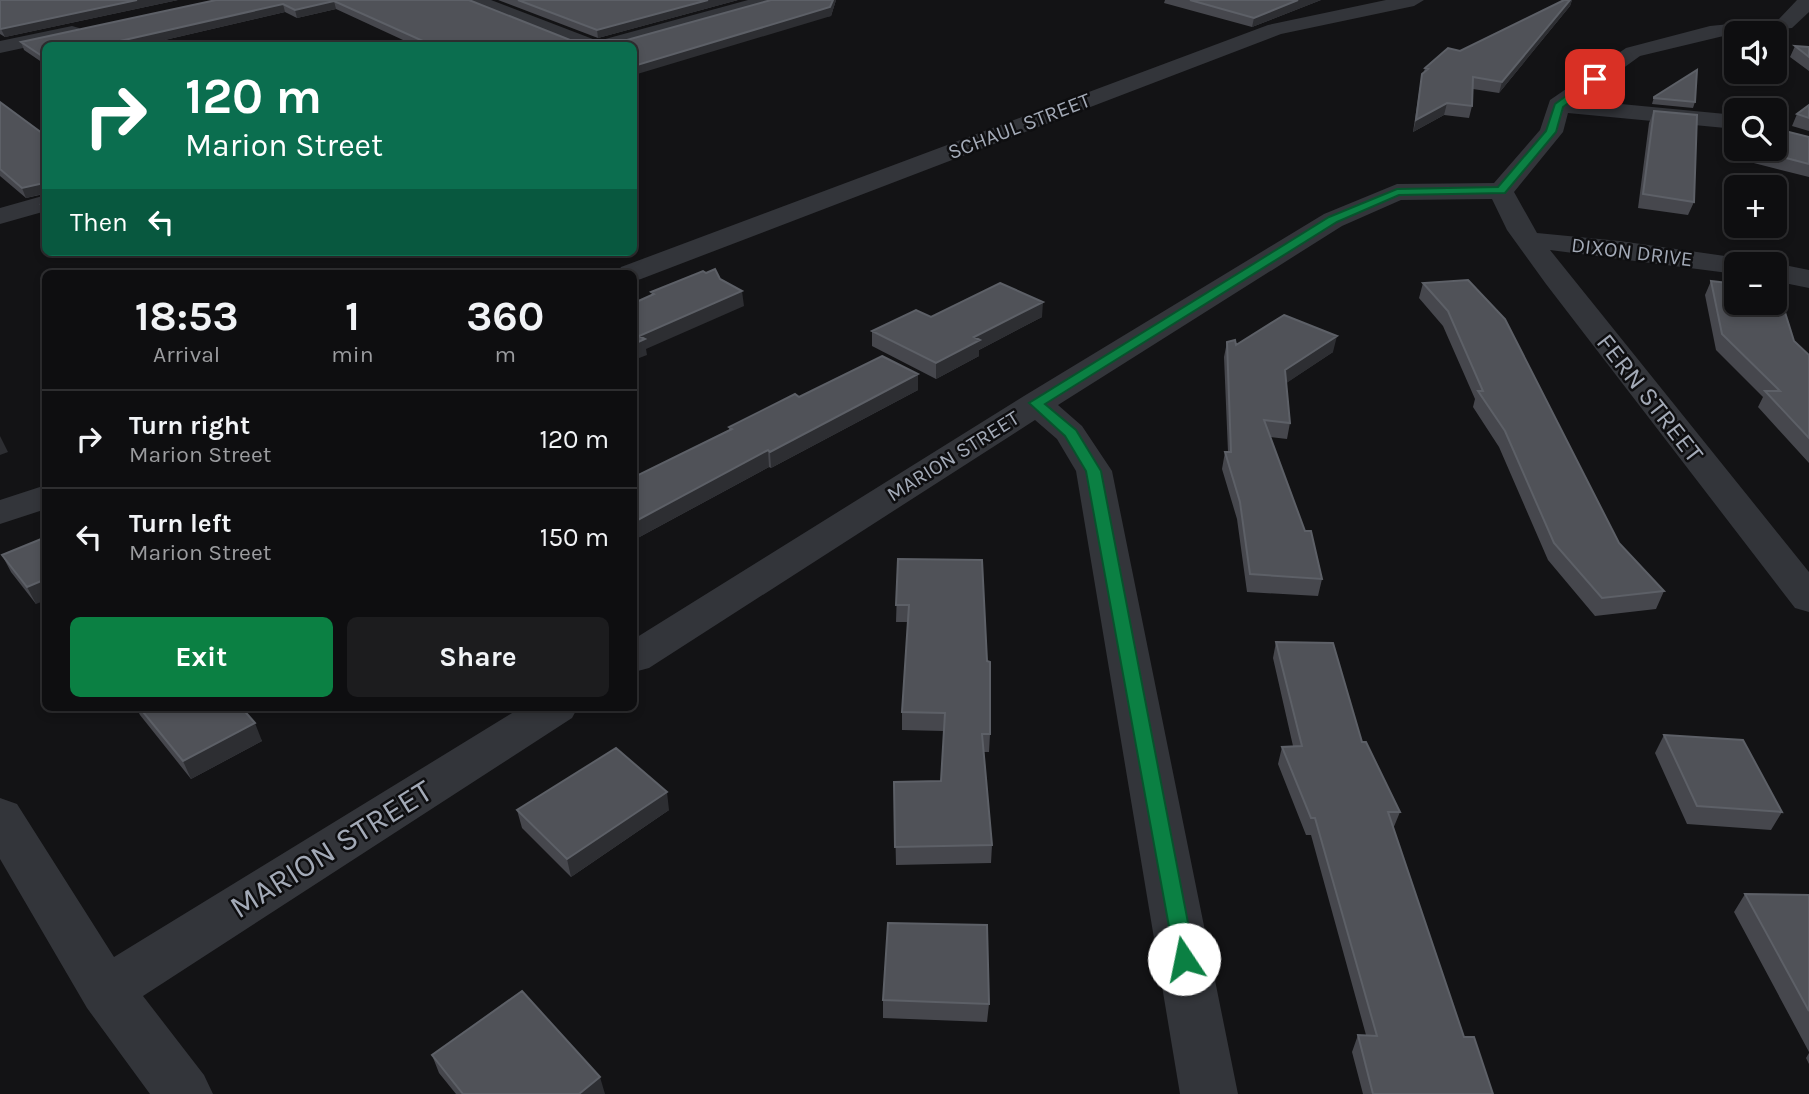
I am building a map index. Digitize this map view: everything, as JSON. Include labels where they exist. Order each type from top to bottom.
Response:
[{"type":"street","points":[[474,0],[582,42]]},
{"type":"street","points":[[617,42],[769,0]]},
{"type":"street","name":"SCHAUL STREET","points":[[637,271],[1275,29],[1414,0]]},
{"type":"street","points":[[1501,191],[1551,132],[1558,106],[1633,52],[1710,32],[1797,25],[1808,1]]},
{"type":"street","points":[[0,47],[95,26]]},
{"type":"street","points":[[1558,106],[1724,120]]},
{"type":"street","name":"FERN STREET","points":[[1501,191],[1528,240],[1809,599]]},
{"type":"street","name":"MARION STREET","points":[[637,656],[1036,403],[1333,219],[1397,192],[1501,191]]},
{"type":"street","points":[[0,216],[42,204]]},
{"type":"street","name":"DIXON DRIVE","points":[[1528,240],[1620,248],[1724,263]]},
{"type":"street","points":[[1787,275],[1809,279]]},
{"type":"street","points":[[1036,403],[1070,433],[1094,471],[1209,1094]]},
{"type":"street","points":[[0,513],[42,497]]},
{"type":"street","name":"MARION STREET","points":[[106,991],[550,711]]},
{"type":"street","points":[[0,817],[106,991],[184,1094]]},
{"type":"building","points":[[0,0],[137,0],[1,29]]},
{"type":"building","points":[[216,0],[469,0],[570,40],[627,40],[771,0],[833,0],[830,7],[637,65],[637,42],[425,42],[334,1],[295,10],[283,4],[116,42],[42,42],[42,56],[21,42]]},
{"type":"building","points":[[518,0],[708,0],[597,30]]},
{"type":"building","points":[[1190,0],[1298,0],[1254,18]]},
{"type":"building","points":[[1564,0],[1570,0],[1502,82],[1473,77],[1472,106],[1447,103],[1416,120],[1422,74],[1428,69],[1425,68],[1448,48],[1460,51]]},
{"type":"building","points":[[1795,46],[1809,47],[1809,57]]},
{"type":"building","points":[[1697,70],[1695,102],[1654,98],[1654,97]]},
{"type":"building","points":[[0,102],[42,133],[42,183],[22,188],[0,169]]},
{"type":"building","points":[[1809,105],[1809,118],[1797,114]]},
{"type":"building","points":[[1654,111],[1697,115],[1694,202],[1643,194]]},
{"type":"building","points":[[1787,132],[1809,137],[1809,164],[1787,158]]},
{"type":"building","points":[[715,269],[720,279],[742,291],[639,336],[645,339],[637,343],[637,302],[654,294],[651,292],[703,271],[706,273]]},
{"type":"building","points":[[1468,280],[1505,319],[1619,543],[1664,591],[1602,598],[1554,543],[1505,431],[1478,391],[1483,391],[1448,311],[1423,283]]},
{"type":"building","points":[[1711,281],[1724,283],[1724,315],[1786,315],[1794,341],[1809,355],[1809,438],[1765,391],[1780,391],[1722,334]]},
{"type":"building","points":[[1000,283],[1043,302],[974,337],[980,340],[936,363],[872,331],[916,310],[931,317]]},
{"type":"building","points":[[1284,315],[1337,336],[1285,370],[1290,423],[1264,420],[1305,531],[1311,531],[1322,579],[1250,574],[1240,502],[1225,452],[1231,452],[1227,342],[1235,340],[1236,345]]},
{"type":"building","points":[[882,356],[918,374],[637,520],[637,476],[732,429],[729,427],[795,394],[799,397]]},
{"type":"building","points":[[42,539],[42,581],[27,587],[2,555]]},
{"type":"building","points":[[898,559],[982,560],[987,661],[990,662],[990,734],[982,734],[992,845],[895,847],[894,782],[941,781],[945,713],[902,712],[909,605],[896,605]]},
{"type":"building","points":[[1276,642],[1333,643],[1362,742],[1366,742],[1400,812],[1388,812],[1464,1037],[1474,1037],[1493,1094],[1373,1094],[1358,1035],[1377,1036],[1315,818],[1311,818],[1282,747],[1302,746]]},
{"type":"building","points":[[142,711],[244,711],[255,723],[183,761]]},
{"type":"building","points":[[1664,735],[1743,740],[1782,812],[1697,806]]},
{"type":"building","points":[[616,748],[667,792],[567,859],[517,810]]},
{"type":"building","points":[[1745,894],[1809,895],[1809,1011]]},
{"type":"building","points":[[888,923],[987,925],[989,1004],[883,1000]]},
{"type":"building","points":[[522,991],[600,1077],[579,1094],[463,1094],[432,1055]]},
{"type":"route","points":[[1184,959],[1094,471],[1070,433],[1036,403],[1333,219],[1397,192],[1501,191],[1551,132],[1558,106],[1595,79]]}]
